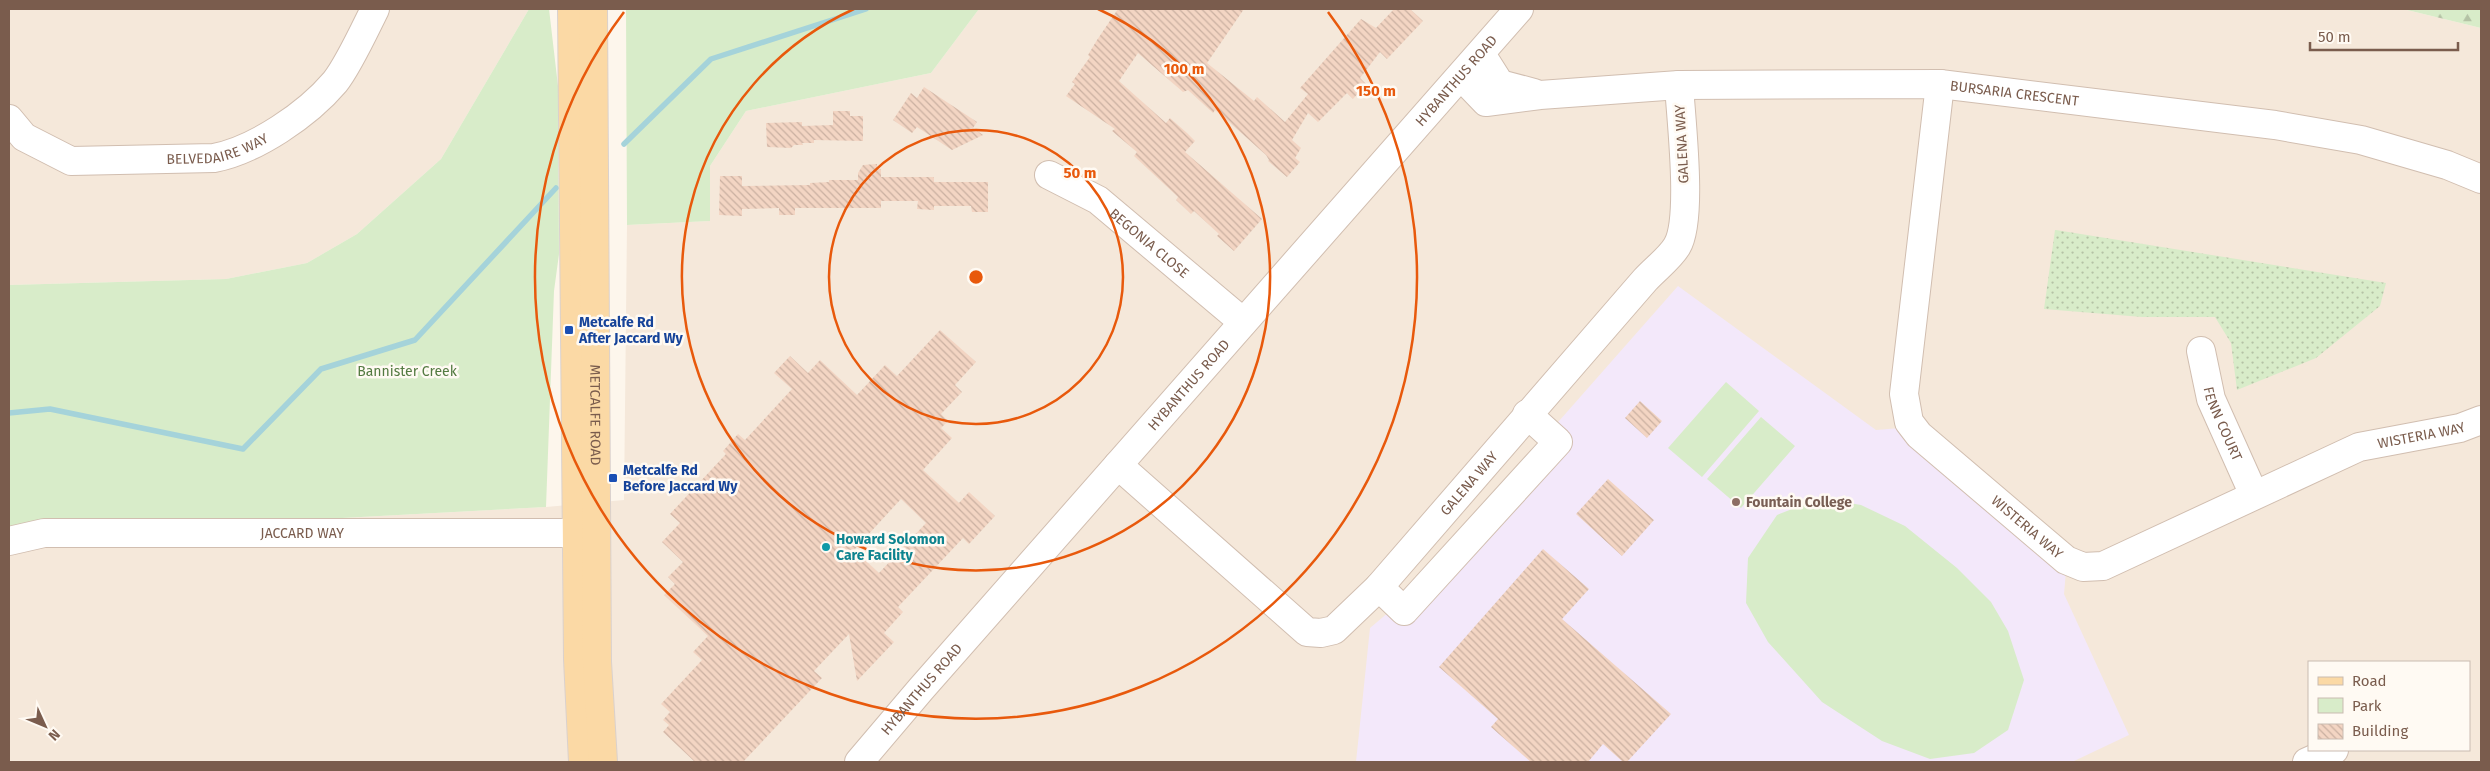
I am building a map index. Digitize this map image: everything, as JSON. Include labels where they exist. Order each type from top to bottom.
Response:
[{"type":"main road","name":"METCALFE ROAD","points":[[572,9],[587,533],[603,762]]},
{"type":"main road","name":"METCALFE ROAD","points":[[583,762],[578,659],[587,533],[593,9]]},
{"type":"street","name":"HYBANTHUS ROAD","points":[[859,762],[920,689],[1519,9]]},
{"type":"street","name":"BELVEDAIRE WAY","points":[[9,118],[24,137],[71,161],[214,158],[233,154],[252,147],[310,107],[336,81],[366,12]]},
{"type":"street","name":"BURSARIA CRESCENT","points":[[1481,54],[1500,84],[1540,95]]},
{"type":"street","name":"BURSARIA CRESCENT","points":[[1461,76],[1486,102],[1540,95],[1680,85],[1940,84],[2275,125],[2361,140],[2447,165],[2481,179]]},
{"type":"street","name":"WISTERIA WAY","points":[[1940,84],[1904,394],[1909,422],[1919,435],[2066,560],[2083,567],[2103,566],[2359,447],[2460,428],[2481,420]]},
{"type":"street","name":"GALENA WAY","points":[[1118,465],[1307,632],[1321,633],[1334,630],[1379,587],[1638,287],[1676,248],[1683,233],[1685,203],[1680,85]]},
{"type":"street","name":"BEGONIA CLOSE","points":[[1049,175],[1098,200],[1243,322]]},
{"type":"street","name":"FENN COURT","points":[[2201,351],[2211,399],[2254,495]]},
{"type":"street","points":[[1379,587],[1404,611],[1558,442],[1527,414]]},
{"type":"street","name":"JACCARD WAY","points":[[9,540],[44,534],[587,533]]},
{"type":"street","points":[[2307,762],[2332,751]]},
{"type":"shaded area","points":[[9,9],[529,9],[441,159],[357,234],[307,263],[226,279],[9,285]]},
{"type":"shaded area","points":[[979,9],[2403,9],[2481,28],[2481,762],[9,762],[9,536],[546,507],[624,500],[627,225],[710,221],[710,166],[746,111],[931,73]]},
{"type":"shaded area","name":"Fountain College","points":[[1678,286],[1876,430],[1900,428],[2066,571],[2064,594],[2129,735],[2072,762],[1356,762],[1370,628],[1396,606]]},
{"type":"green space","name":"Bannister Creek","points":[[529,9],[549,9],[558,86],[559,254],[554,291],[546,507],[9,536],[9,285],[226,279],[307,263],[357,234],[441,159]]},
{"type":"green space","points":[[626,9],[979,9],[931,73],[746,111],[710,166],[710,221],[627,225]]},
{"type":"green space","points":[[2403,9],[2481,9],[2481,28]]},
{"type":"green space","points":[[2055,230],[2386,283],[2380,306],[2316,358],[2237,390],[2231,343],[2215,317],[2142,317],[2044,309]]},
{"type":"green space","points":[[1726,382],[1759,411],[1702,477],[1668,448]]},
{"type":"green space","points":[[1761,417],[1795,446],[1741,508],[1707,479]]},
{"type":"green space","points":[[1820,498],[1861,505],[1905,526],[1957,568],[1991,602],[2008,631],[2024,680],[2008,730],[1974,753],[1930,759],[1882,741],[1822,702],[1768,642],[1746,603],[1748,558],[1777,515]]},
{"type":"building","points":[[1118,9],[1244,9],[1207,63],[1254,101],[1257,97],[1285,122],[1308,94],[1300,88],[1361,19],[1376,28],[1394,9],[1410,9],[1423,21],[1387,59],[1380,52],[1360,78],[1366,84],[1353,99],[1347,93],[1318,122],[1308,113],[1292,140],[1301,148],[1295,158],[1300,162],[1287,177],[1268,161],[1266,155],[1215,110],[1213,113],[1188,90],[1183,92],[1138,53],[1119,81],[1166,123],[1170,118],[1187,133],[1195,141],[1185,152],[1262,219],[1234,251],[1194,211],[1191,214],[1176,200],[1178,197],[1134,156],[1137,152],[1112,131],[1115,129],[1066,96],[1075,84],[1072,82],[1090,57],[1088,55]]},
{"type":"building","points":[[924,87],[977,122],[973,128],[983,135],[952,150],[917,127],[912,133],[893,120],[911,93],[917,98]]},
{"type":"building","points":[[833,111],[850,111],[850,116],[863,116],[863,141],[814,140],[814,143],[802,143],[803,145],[794,145],[791,148],[767,147],[766,123],[802,122],[802,126],[833,125]]},
{"type":"building","points":[[877,164],[877,169],[881,169],[881,177],[934,177],[934,182],[988,182],[988,212],[972,212],[971,206],[934,206],[934,210],[917,209],[918,201],[881,201],[881,208],[795,208],[795,215],[779,215],[779,208],[742,209],[742,216],[719,215],[720,176],[742,176],[742,186],[810,185],[810,183],[829,182],[829,180],[858,180],[858,173],[863,165]]},
{"type":"building","name":"Howard Solomon Care Facility","points":[[940,330],[976,362],[955,385],[962,392],[941,414],[948,421],[941,428],[952,438],[923,470],[959,503],[969,492],[995,516],[969,544],[963,538],[898,607],[903,612],[884,633],[894,642],[857,681],[849,634],[814,671],[822,678],[743,762],[695,762],[663,732],[669,725],[663,720],[670,712],[661,704],[702,660],[693,652],[708,636],[664,595],[675,584],[668,577],[683,562],[662,542],[680,523],[670,514],[726,454],[723,451],[738,434],[745,440],[792,389],[774,373],[790,356],[808,373],[820,360],[857,395],[885,365],[897,376]],"holes":[[[901,499],[926,523],[879,573],[854,550]]]},
{"type":"building","points":[[1640,401],[1662,421],[1647,438],[1625,418]]},
{"type":"building","points":[[1608,479],[1654,520],[1622,556],[1576,514]]},
{"type":"building","points":[[1543,549],[1589,589],[1562,619],[1671,714],[1627,762],[1623,762],[1603,744],[1588,762],[1531,762],[1491,727],[1498,719],[1439,667]]},
{"type":"waterway","name":"Bannister Creek","points":[[624,144],[711,59],[866,9]]},
{"type":"waterway","name":"Bannister Creek","points":[[9,413],[50,409],[243,449],[321,369],[415,340],[556,188]]},
{"type":"place","name":"Metcalfe Rd After Jaccard Wy","points":[[569,330]]},
{"type":"place","name":"Metcalfe Rd Before Jaccard Wy","points":[[613,478]]},
{"type":"place","name":"Fountain College","points":[[1736,502]]},
{"type":"place","name":"Howard Solomon Care Facility","points":[[826,547]]}]
